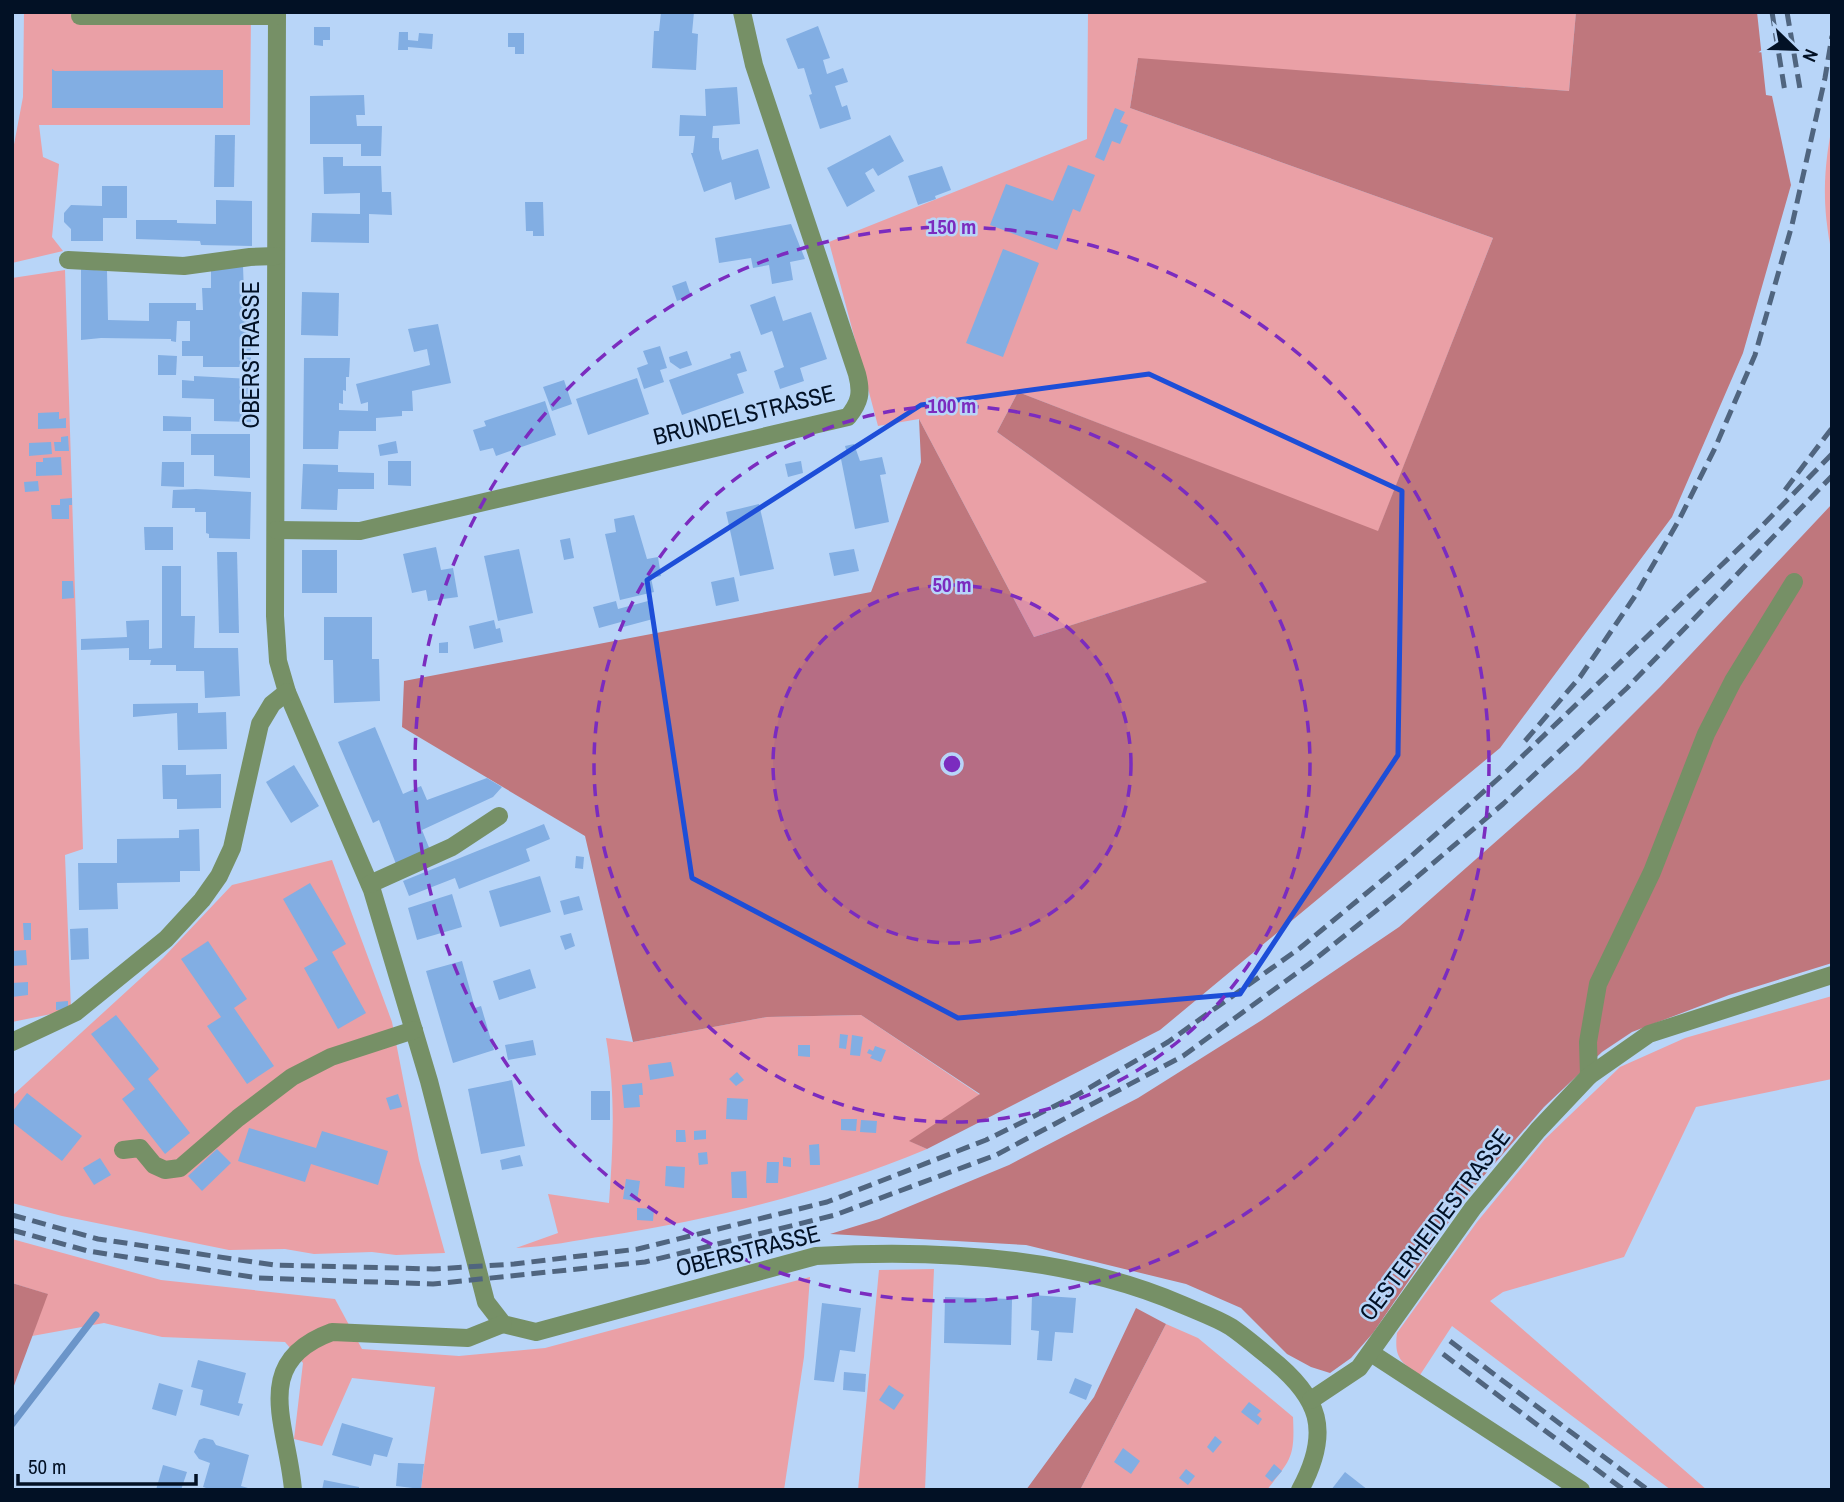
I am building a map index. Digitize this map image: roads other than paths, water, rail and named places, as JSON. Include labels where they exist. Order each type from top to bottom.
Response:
[{"type":"street","name":"BRUNDELSTRASSE","points":[[276,530],[360,531],[848,417],[858,405],[861,390],[857,374],[754,65],[742,12]]},
{"type":"street","name":"OBERSTRASSE","points":[[80,16],[277,14],[278,661],[288,692],[370,884],[414,1030],[486,1302],[503,1324],[536,1332],[816,1256],[901,1255],[995,1260],[1043,1265],[1088,1274],[1147,1291],[1192,1308],[1231,1327],[1300,1384],[1311,1400],[1316,1416],[1318,1447],[1300,1490]]},
{"type":"street","points":[[68,260],[169,267],[276,256]]},
{"type":"street","points":[[1589,1076],[1588,1042],[1598,984],[1652,872],[1706,734],[1733,681],[1794,582]]},
{"type":"street","points":[[12,1042],[76,1012],[166,939],[202,900],[219,876],[232,848],[260,724],[272,704],[288,692]]},
{"type":"street","points":[[370,884],[452,847],[499,816]]},
{"type":"street","name":"OESTERHEIDESTRASSE","points":[[1311,1400],[1359,1368],[1473,1208],[1538,1130],[1589,1076],[1649,1034],[1832,975]]},
{"type":"street","points":[[123,1150],[141,1148],[154,1165],[165,1170],[180,1168],[252,1106],[292,1077],[331,1057],[414,1030]]},
{"type":"street","points":[[293,1490],[279,1401],[284,1371],[296,1351],[318,1337],[332,1332],[468,1338],[503,1324]]},
{"type":"street","name":"OESTERHEIDESTRASSE","points":[[1371,1353],[1581,1490]]},
{"type":"waterway","points":[[12,1424],[96,1315]]},
{"type":"railway","points":[[1772,12],[1785,92]]},
{"type":"railway","points":[[1787,12],[1800,89]]},
{"type":"railway","points":[[1525,741],[1580,677],[1635,596],[1679,520],[1715,448],[1755,355],[1792,225],[1832,36]]},
{"type":"railway","points":[[1785,490],[1832,428]]},
{"type":"railway","points":[[12,1215],[98,1239],[274,1265],[434,1269],[514,1264],[638,1249],[827,1202],[986,1140],[1077,1095],[1168,1042],[1300,948],[1409,858],[1508,770],[1758,530],[1832,454]]},
{"type":"railway","points":[[12,1230],[88,1251],[258,1278],[433,1284],[645,1262],[835,1215],[996,1155],[1183,1056],[1309,964],[1392,898],[1503,804],[1627,688],[1832,476]]},
{"type":"railway","points":[[1450,1341],[1648,1490]]},
{"type":"railway","points":[[1443,1354],[1624,1490]]}]
